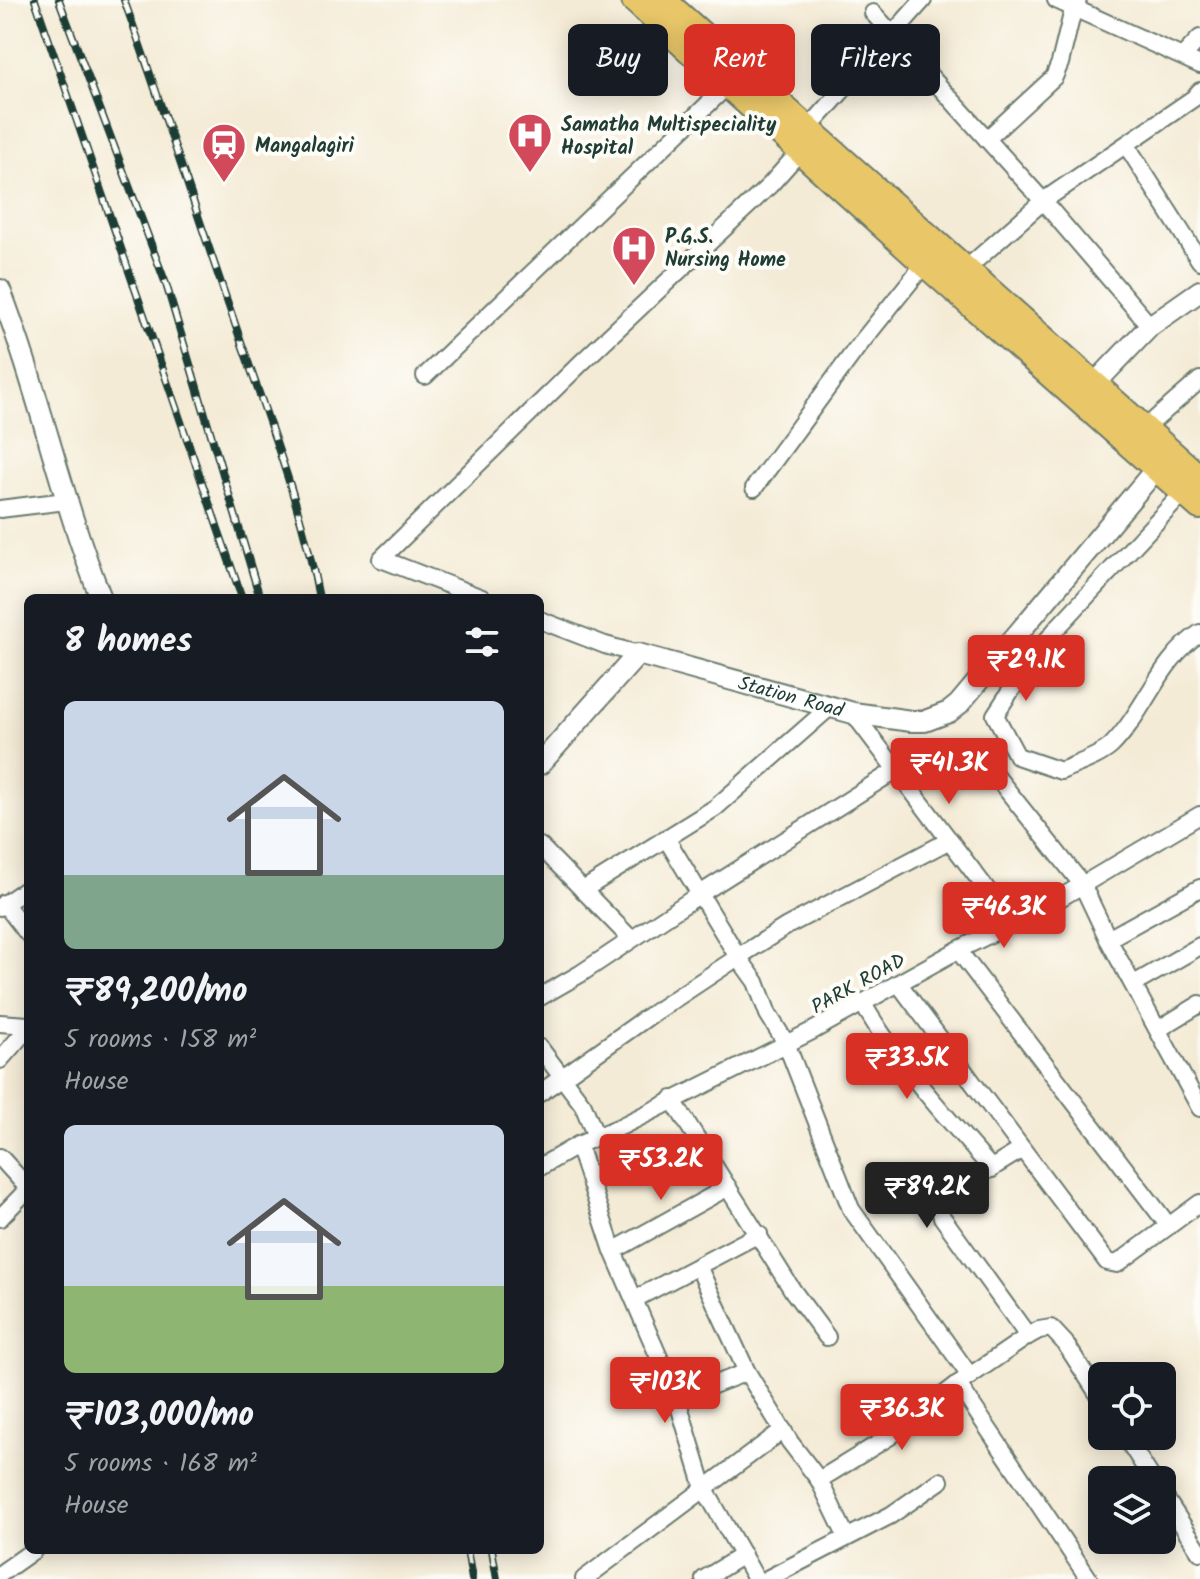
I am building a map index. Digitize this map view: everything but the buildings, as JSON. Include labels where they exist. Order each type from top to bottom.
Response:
[{"type":"main road","points":[[635,0],[684,44]]},
{"type":"main road","points":[[662,0],[805,139],[925,263],[1087,392],[1195,492]]},
{"type":"main road","points":[[746,96],[805,139],[966,269],[1087,392],[1144,429],[1163,460]]},
{"type":"street","points":[[902,24],[923,0]]},
{"type":"street","points":[[1056,0],[1076,3],[1200,65]]},
{"type":"street","points":[[987,139],[1054,77],[1076,3]]},
{"type":"street","points":[[873,13],[883,24]]},
{"type":"street","points":[[1183,56],[1200,38]]},
{"type":"street","points":[[940,86],[1150,326]]},
{"type":"street","points":[[425,376],[717,96]]},
{"type":"street","points":[[472,594],[381,559],[581,363],[770,185],[841,96]]},
{"type":"street","points":[[966,269],[1043,201],[1198,99]]},
{"type":"street","points":[[1127,146],[1200,261]]},
{"type":"street","points":[[754,488],[856,349],[925,263]]},
{"type":"street","points":[[0,290],[6,324],[100,594]]},
{"type":"street","points":[[1087,392],[1150,326],[1200,291]]},
{"type":"street","points":[[1144,429],[1200,380]]},
{"type":"street","name":"Station Road","points":[[544,622],[605,645],[830,707],[853,713],[925,721],[949,712],[959,704],[1163,460]]},
{"type":"street","points":[[1195,492],[1058,627],[1030,661],[995,715],[1017,756],[1061,771],[1109,748],[1136,715],[1177,654],[1200,633]]},
{"type":"street","points":[[0,509],[66,501]]},
{"type":"street","points":[[544,760],[638,654]]},
{"type":"street","points":[[583,890],[715,808],[830,707]]},
{"type":"street","points":[[853,713],[1013,924]]},
{"type":"street","points":[[544,995],[896,770]]},
{"type":"street","points":[[991,770],[1082,884],[1108,939],[1200,1108]]},
{"type":"street","name":"PARK ROAD","points":[[544,1165],[863,1004],[958,950],[1013,924],[1200,815]]},
{"type":"street","points":[[666,838],[756,982],[768,1014],[786,1043],[851,1209],[964,1380],[1089,1579]]},
{"type":"street","points":[[544,1090],[787,926],[950,840]]},
{"type":"street","points":[[544,850],[631,939]]},
{"type":"street","points":[[1108,939],[1200,888]]},
{"type":"street","points":[[24,891],[2,905],[24,930]]},
{"type":"street","points":[[1134,984],[1200,946]]},
{"type":"street","points":[[958,950],[1168,1225]]},
{"type":"street","points":[[899,984],[1109,1264],[1117,1264],[1200,1203]]},
{"type":"street","points":[[863,1004],[883,1039],[992,1169]]},
{"type":"street","points":[[1159,1029],[1200,1004]]},
{"type":"street","points":[[0,1023],[24,1026]]},
{"type":"street","points":[[0,1060],[24,1032]]},
{"type":"street","points":[[544,1054],[583,1105],[596,1137]]},
{"type":"street","points":[[672,1099],[793,1291],[827,1337]]},
{"type":"street","points":[[578,1145],[613,1251],[677,1399],[704,1488],[756,1579]]},
{"type":"street","points":[[1021,1150],[946,1196],[939,1206],[940,1212],[1028,1336]]},
{"type":"street","points":[[0,1157],[24,1184]]},
{"type":"street","points":[[613,1251],[728,1187]]},
{"type":"street","points":[[0,1218],[24,1192]]},
{"type":"street","points":[[635,1299],[759,1234]]},
{"type":"street","points":[[698,1266],[747,1372],[819,1480],[846,1536]]},
{"type":"street","points":[[819,1480],[889,1437],[1028,1336],[1046,1328],[1056,1331],[1088,1379]]},
{"type":"street","points":[[677,1399],[747,1372]]},
{"type":"street","points":[[584,1579],[783,1430]]},
{"type":"street","points":[[767,1579],[891,1515],[940,1481]]},
{"type":"street","points":[[1176,1515],[1200,1552]]},
{"type":"street","points":[[0,1574],[28,1554]]},
{"type":"street","points":[[704,1579],[743,1555]]},
{"type":"railway","points":[[35,0],[241,594]]},
{"type":"railway","points":[[59,0],[166,284],[259,594]]},
{"type":"railway","points":[[124,0],[281,456],[318,594]]},
{"type":"railway","points":[[468,1554],[472,1579]]},
{"type":"railway","points":[[493,1554],[497,1579]]},
{"type":"place","name":"Samatha Multispeciality Hospital","points":[[530,174]]},
{"type":"place","name":"Mangalagiri","points":[[224,184]]},
{"type":"place","name":"P.G.S. Nursing Home","points":[[634,287]]}]
